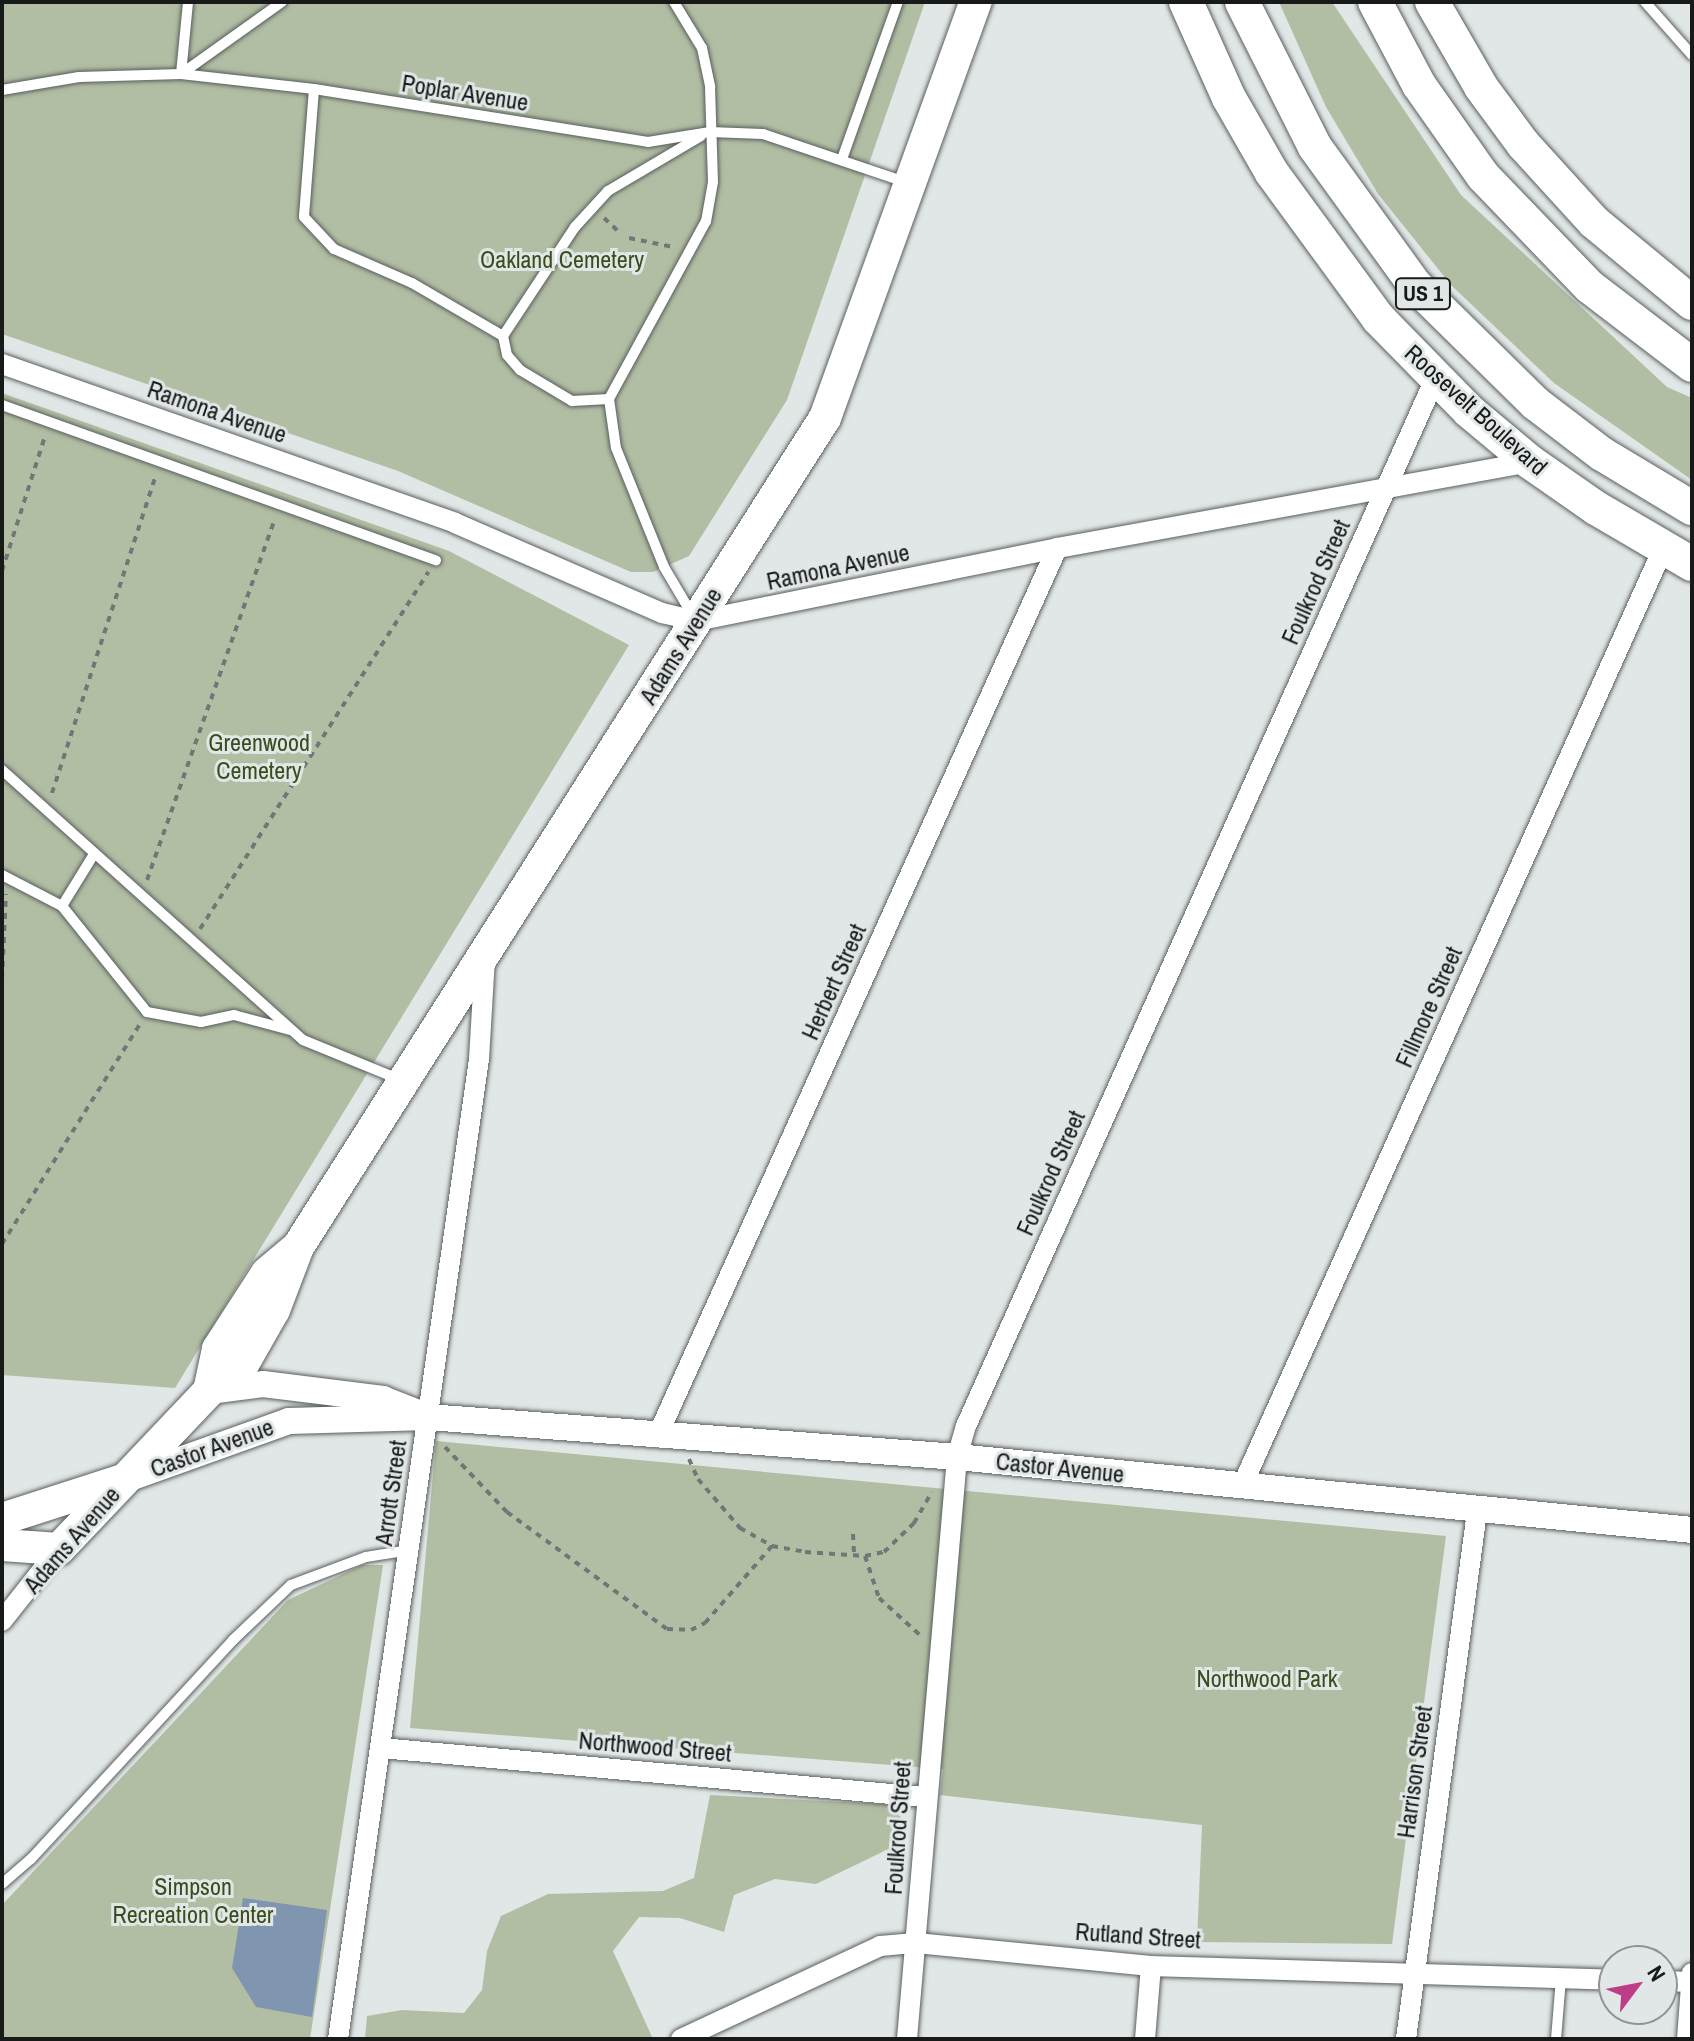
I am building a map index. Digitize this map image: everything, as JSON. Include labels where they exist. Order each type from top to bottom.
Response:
[{"type":"highway","name":"Roosevelt Boulevard","points":[[1186,2],[1229,98],[1296,210],[1349,283],[1435,379],[1530,462],[1678,556]]},
{"type":"highway","name":"Roosevelt Boulevard","points":[[1242,2],[1315,147],[1415,285],[1535,403],[1602,454],[1692,508]]},
{"type":"highway","points":[[1359,2],[1399,52],[1461,148],[1516,214],[1602,297],[1692,365]]},
{"type":"highway","points":[[1375,2],[1399,52]]},
{"type":"highway","points":[[1432,2],[1481,87],[1523,144],[1594,222],[1692,303]]},
{"type":"main road","name":"Adams Avenue","points":[[59,1549],[209,1391],[218,1349],[267,1273],[298,1247],[834,401],[976,2]]},
{"type":"main road","name":"Castor Avenue","points":[[2,1519],[126,1479]]},
{"type":"main road","points":[[2,1545],[59,1549]]},
{"type":"street","name":"Ramona Avenue","points":[[2,364],[455,523],[662,613],[696,621],[1057,548],[1530,462]]},
{"type":"street","name":"Foulkrod Street","points":[[907,2039],[925,1797],[957,1457],[966,1426],[1435,379]]},
{"type":"street","name":"Herbert Street","points":[[668,1438],[1057,548]]},
{"type":"street","name":"Fillmore Street","points":[[1242,1486],[1678,556]]},
{"type":"street","name":"Arrott Street","points":[[338,2039],[479,1059],[486,953]]},
{"type":"street","name":"Castor Avenue","points":[[209,1391],[278,1386],[383,1399],[428,1417]]},
{"type":"street","name":"Castor Avenue","points":[[126,1479],[289,1421],[428,1417],[668,1438],[957,1457],[1477,1512],[1692,1530]]},
{"type":"street","name":"Harrison Street","points":[[1406,2039],[1477,1512]]},
{"type":"street","name":"Adams Avenue","points":[[2,1621],[59,1549]]},
{"type":"street","name":"Northwood Street","points":[[381,1748],[925,1797]]},
{"type":"street","name":"Rutland Street","points":[[681,2039],[880,1946],[916,1943],[1151,1966],[1598,1979]]},
{"type":"street","points":[[1145,2039],[1151,1966]]},
{"type":"street","points":[[1687,2039],[1692,1979]]},
{"type":"lane","points":[[181,74],[188,2]]},
{"type":"lane","points":[[181,74],[282,2]]},
{"type":"lane","points":[[674,2],[702,48],[710,87],[713,182],[706,221],[609,399],[616,448],[676,590],[696,621]]},
{"type":"lane","points":[[842,159],[898,2]]},
{"type":"lane","points":[[1645,2],[1692,55]]},
{"type":"lane","name":"Poplar Avenue","points":[[2,90],[79,77],[181,74],[314,89],[648,142],[710,132],[763,134],[913,185]]},
{"type":"lane","points":[[314,89],[304,217],[334,249],[412,283],[503,336]]},
{"type":"lane","points":[[609,399],[572,401],[520,370],[507,355],[503,336],[575,227],[608,191],[710,132]]},
{"type":"lane","points":[[2,405],[436,560]]},
{"type":"lane","points":[[2,770],[292,1031]]},
{"type":"lane","points":[[62,906],[94,854]]},
{"type":"lane","points":[[5,876],[62,906],[147,1012],[201,1022],[234,1015],[292,1031],[404,1081]]},
{"type":"lane","points":[[2,1884],[31,1859],[233,1640],[291,1585],[366,1557],[409,1550]]},
{"type":"lane","points":[[1556,2039],[1561,1978]]},
{"type":"path","points":[[629,238],[688,254]]},
{"type":"path","points":[[2,571],[49,421]]},
{"type":"path","points":[[47,810],[161,461]]},
{"type":"path","points":[[141,897],[280,503]]},
{"type":"path","points":[[192,941],[436,560]]},
{"type":"path","points":[[2,979],[5,876]]},
{"type":"path","points":[[2,1244],[147,1012]]},
{"type":"path","points":[[428,1417],[457,1463],[507,1512],[667,1629],[691,1630],[705,1623],[772,1546]]},
{"type":"path","points":[[668,1438],[717,1504],[740,1528],[772,1546],[854,1556],[865,1556],[899,1541],[957,1457]]},
{"type":"path","points":[[853,1534],[854,1556]]},
{"type":"path","points":[[865,1556],[886,1606],[939,1646]]},
{"type":"green space","name":"Oakland Cemetery","points":[[2,2],[925,2],[787,400],[689,556],[653,572],[631,572],[398,471],[2,334]]},
{"type":"green space","points":[[1279,2],[1332,2],[1461,195],[1667,387],[1692,398],[1692,480],[1554,383],[1451,285],[1378,194],[1326,107]]},
{"type":"green space","name":"Greenwood Cemetery","points":[[2,393],[449,551],[629,645],[175,1388],[2,1375]]},
{"type":"green space","name":"Northwood Park","points":[[436,1441],[1446,1536],[1392,1944],[1197,1942],[1202,1825],[940,1795],[943,1769],[410,1728]]},
{"type":"green space","name":"Simpson Recreation Center","points":[[362,1565],[383,1565],[310,2039],[2,2039],[2,1905],[288,1600]]},
{"type":"green space","points":[[710,1795],[899,1805],[903,1842],[816,1884],[775,1879],[734,1895],[724,1932],[680,1918],[639,1917],[613,1951],[653,2039],[365,2039],[367,2016],[402,2010],[464,2013],[482,1990],[487,1951],[501,1916],[548,1894],[663,1891],[694,1878]]},
{"type":"water","points":[[243,1898],[327,1910],[312,2017],[256,2007],[232,1968]]}]
